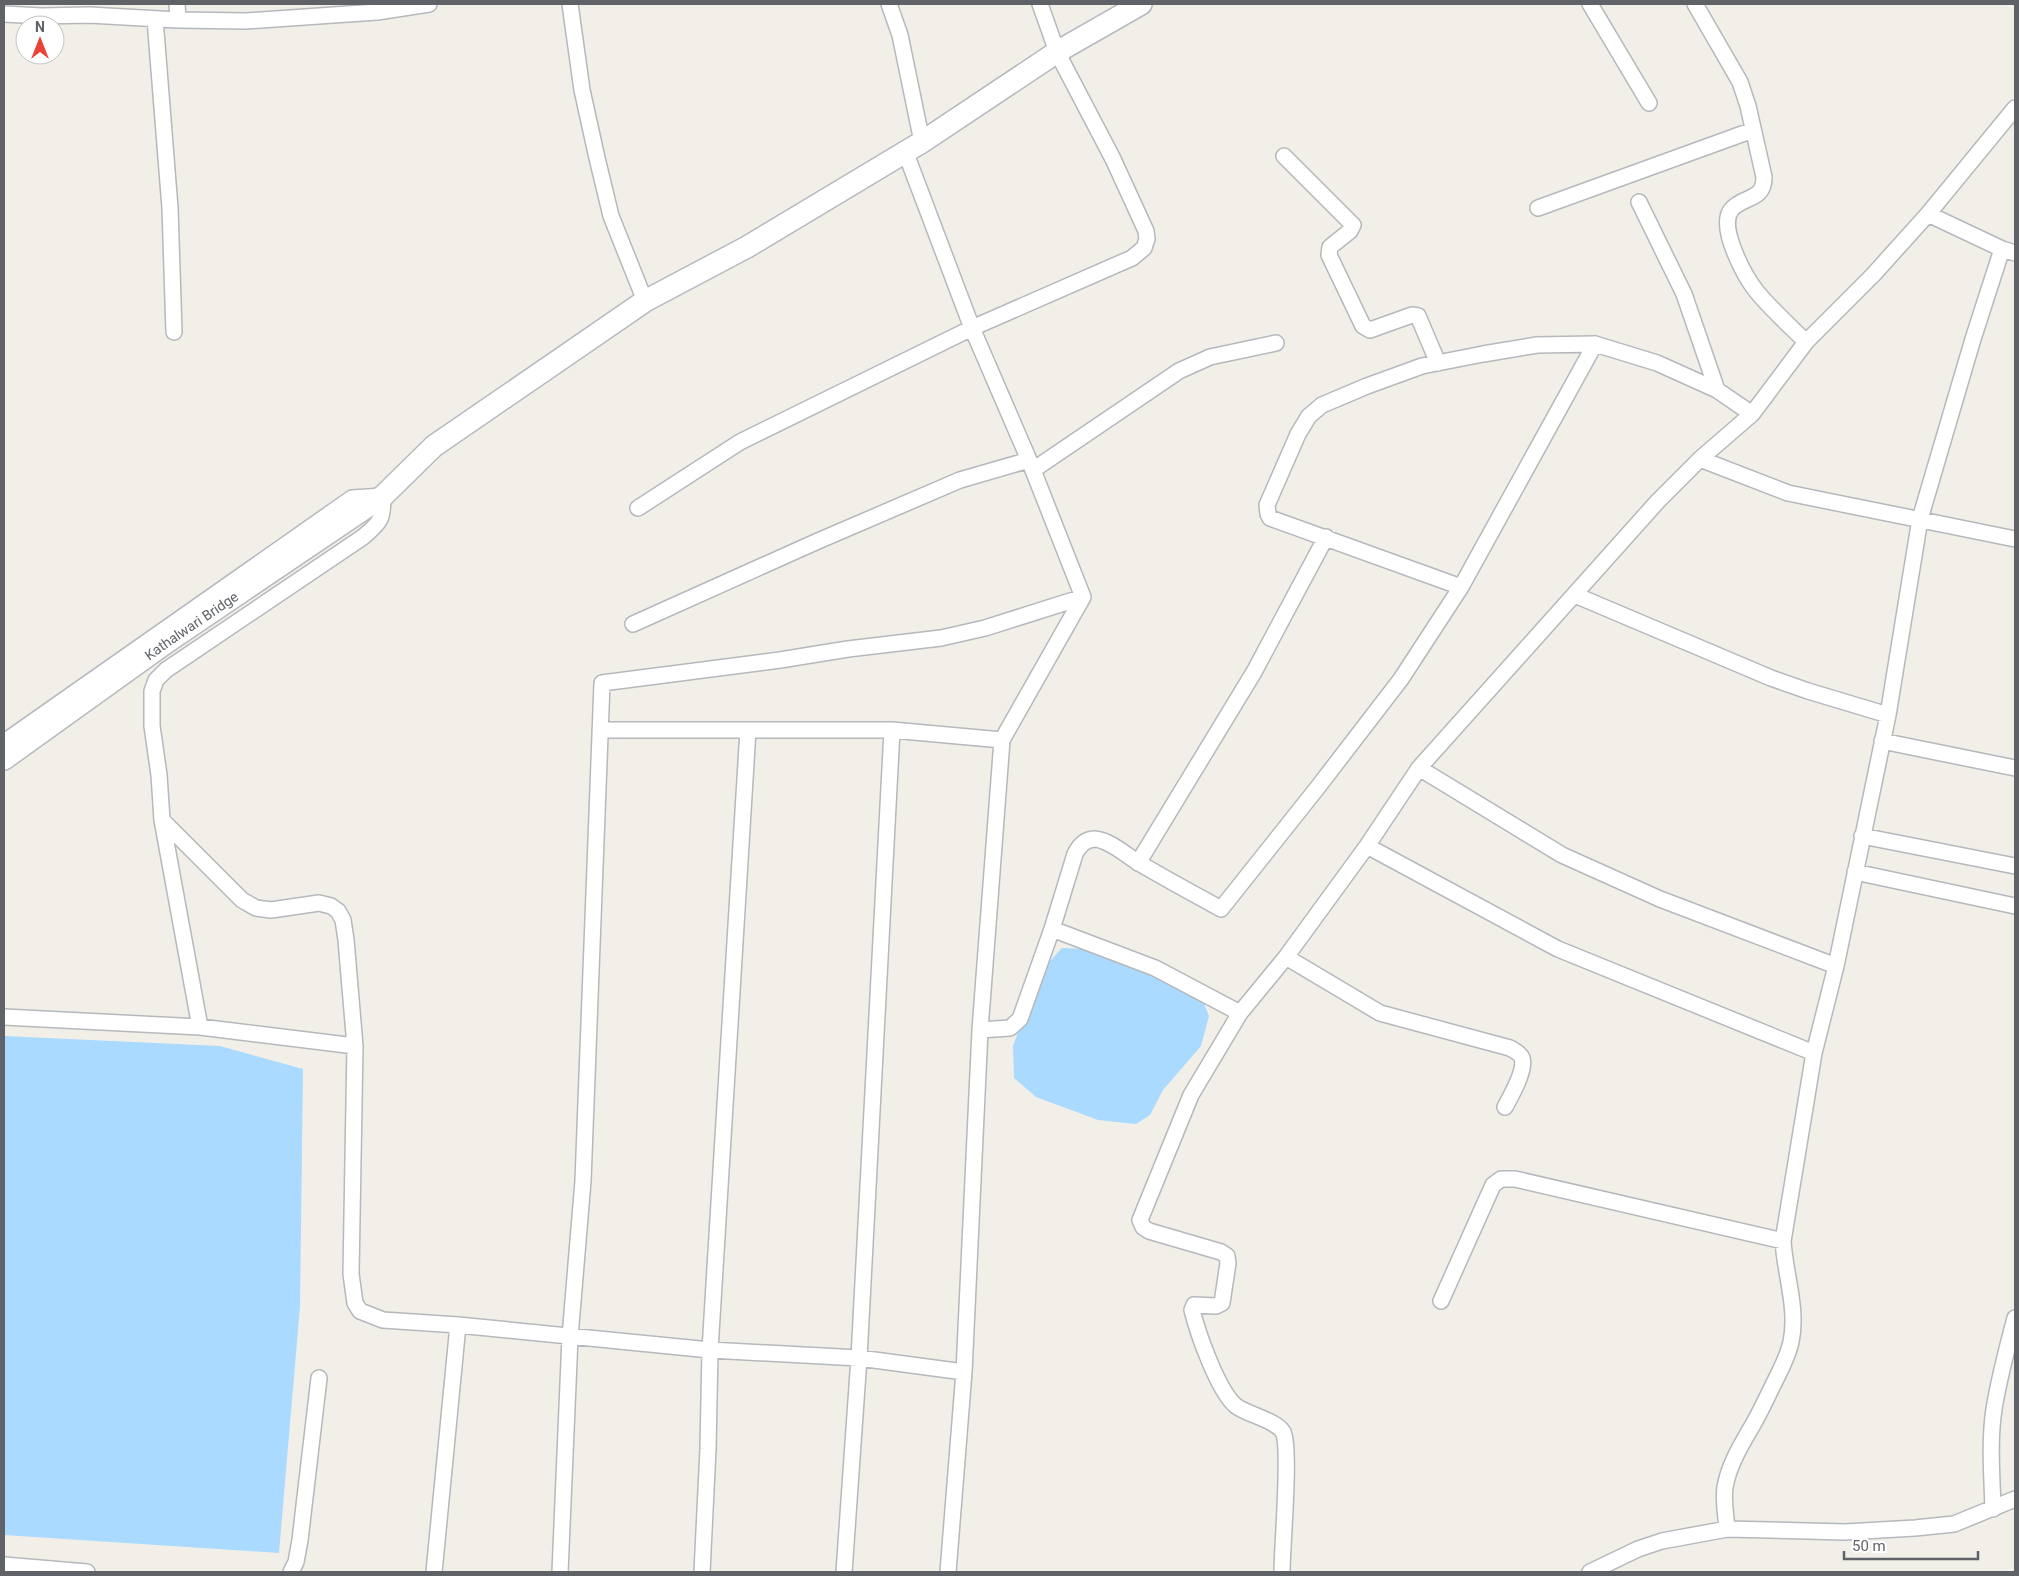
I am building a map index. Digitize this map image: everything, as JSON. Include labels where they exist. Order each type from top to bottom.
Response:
[{"type":"main road","name":"Kathalwari Bridge","points":[[4,759],[167,642],[383,496],[434,446],[645,301],[747,247],[914,147],[1057,52],[1141,4]]},
{"type":"street","points":[[176,4],[178,20]]},
{"type":"street","points":[[4,14],[246,21],[377,12],[430,4]]},
{"type":"street","points":[[570,4],[582,90],[611,216],[645,301]]},
{"type":"street","points":[[889,4],[900,35],[914,147],[972,328],[1031,465],[1083,598]]},
{"type":"street","points":[[638,508],[740,442],[972,328],[1132,258],[1144,248],[1147,239],[1143,223],[1113,159],[1057,52],[1040,4]]},
{"type":"street","points":[[1590,4],[1649,104]]},
{"type":"street","points":[[1695,4],[1740,82],[1753,130],[1764,184],[1759,193],[1731,210],[1727,221],[1730,240],[1750,282],[1758,293],[1806,342]]},
{"type":"street","points":[[155,19],[170,208],[174,332]]},
{"type":"street","points":[[1282,1572],[1286,1455],[1283,1433],[1280,1428],[1235,1405],[1227,1395],[1215,1373],[1192,1310],[1194,1305],[1216,1306],[1222,1303],[1228,1263],[1227,1256],[1221,1252],[1149,1231],[1143,1227],[1140,1220],[1191,1095],[1240,1013],[1286,957],[1367,846],[1419,768],[1658,501],[1700,459],[1752,414],[1806,342],[1872,275],[1928,214],[2015,108]]},
{"type":"street","points":[[1538,208],[1753,130]]},
{"type":"street","points":[[1284,156],[1353,225],[1350,231],[1330,247],[1329,255],[1363,326],[1370,330],[1412,316],[1418,316],[1438,363]]},
{"type":"street","points":[[1640,202],[1684,294],[1717,390]]},
{"type":"street","points":[[1727,1529],[1725,1489],[1729,1470],[1783,1366],[1791,1344],[1794,1324],[1792,1300],[1784,1265],[1783,1241],[1814,1053],[1836,966],[1888,715],[1920,519],[1973,339],[2009,251],[1928,214]]},
{"type":"street","points":[[632,624],[960,480],[1031,465],[1179,371],[1210,357],[1276,343]]},
{"type":"street","points":[[1461,587],[1326,537],[1274,520],[1268,514],[1267,505],[1298,434],[1309,416],[1322,405],[1422,366],[1537,344],[1595,344],[1657,363],[1717,390],[1752,414]]},
{"type":"street","points":[[980,1030],[1010,1028],[1020,1019],[1052,929],[1075,854],[1080,845],[1096,840],[1104,842],[1138,863],[1221,908],[1401,679],[1461,587],[1595,344]]},
{"type":"street","points":[[1700,459],[1788,493],[2015,540]]},
{"type":"street","points":[[4,742],[352,498],[383,496],[381,520],[363,537],[166,670],[156,680],[152,691],[150,702],[162,820],[200,1026]]},
{"type":"street","points":[[1138,863],[1254,672],[1326,537]]},
{"type":"street","points":[[1575,594],[1771,678],[1808,692],[1888,715]]},
{"type":"street","points":[[560,1572],[570,1337],[583,1181],[602,683],[941,638],[985,628],[1083,598]]},
{"type":"street","points":[[948,1572],[964,1372],[980,1030],[1002,740],[1083,598]]},
{"type":"street","points":[[600,730],[892,730],[1002,740]]},
{"type":"street","points":[[702,1572],[708,1449],[710,1350],[748,730]]},
{"type":"street","points":[[844,1572],[859,1358],[892,730]]},
{"type":"street","points":[[1882,741],[2015,768]]},
{"type":"street","points":[[1419,768],[1562,855],[1660,899],[1836,966]]},
{"type":"street","points":[[162,820],[242,900],[256,908],[271,910],[319,904],[331,906],[338,911],[343,920],[355,1046],[351,1274],[355,1303],[360,1312],[383,1320],[458,1325],[710,1350],[859,1358],[964,1372]]},
{"type":"street","points":[[1862,836],[2015,866]]},
{"type":"street","points":[[1367,846],[1558,950],[1814,1053]]},
{"type":"street","points":[[1855,872],[2015,906]]},
{"type":"street","points":[[1052,929],[1155,968],[1240,1013]]},
{"type":"street","points":[[1286,957],[1380,1013],[1510,1048],[1519,1053],[1522,1058],[1522,1072],[1505,1108]]},
{"type":"street","points":[[4,1017],[200,1026],[355,1046]]},
{"type":"street","points":[[1442,1301],[1493,1186],[1501,1179],[1514,1179],[1783,1241]]},
{"type":"street","points":[[1994,1509],[1992,1458],[1994,1410],[2002,1366],[2015,1318]]},
{"type":"street","points":[[434,1572],[458,1325]]},
{"type":"street","points":[[291,1572],[296,1562],[300,1540],[319,1378]]},
{"type":"street","points":[[1590,1572],[1638,1549],[1662,1541],[1727,1529],[1845,1532],[1954,1524],[2015,1499]]},
{"type":"street","points":[[4,1565],[77,1572]]},
{"type":"water","points":[[1062,948],[1087,949],[1117,958],[1202,999],[1209,1016],[1201,1046],[1163,1090],[1150,1115],[1136,1124],[1098,1120],[1036,1097],[1014,1078],[1013,1046],[1038,979],[1049,962]]},
{"type":"water","points":[[4,1036],[220,1046],[303,1069],[300,1306],[279,1553],[4,1535]]}]
